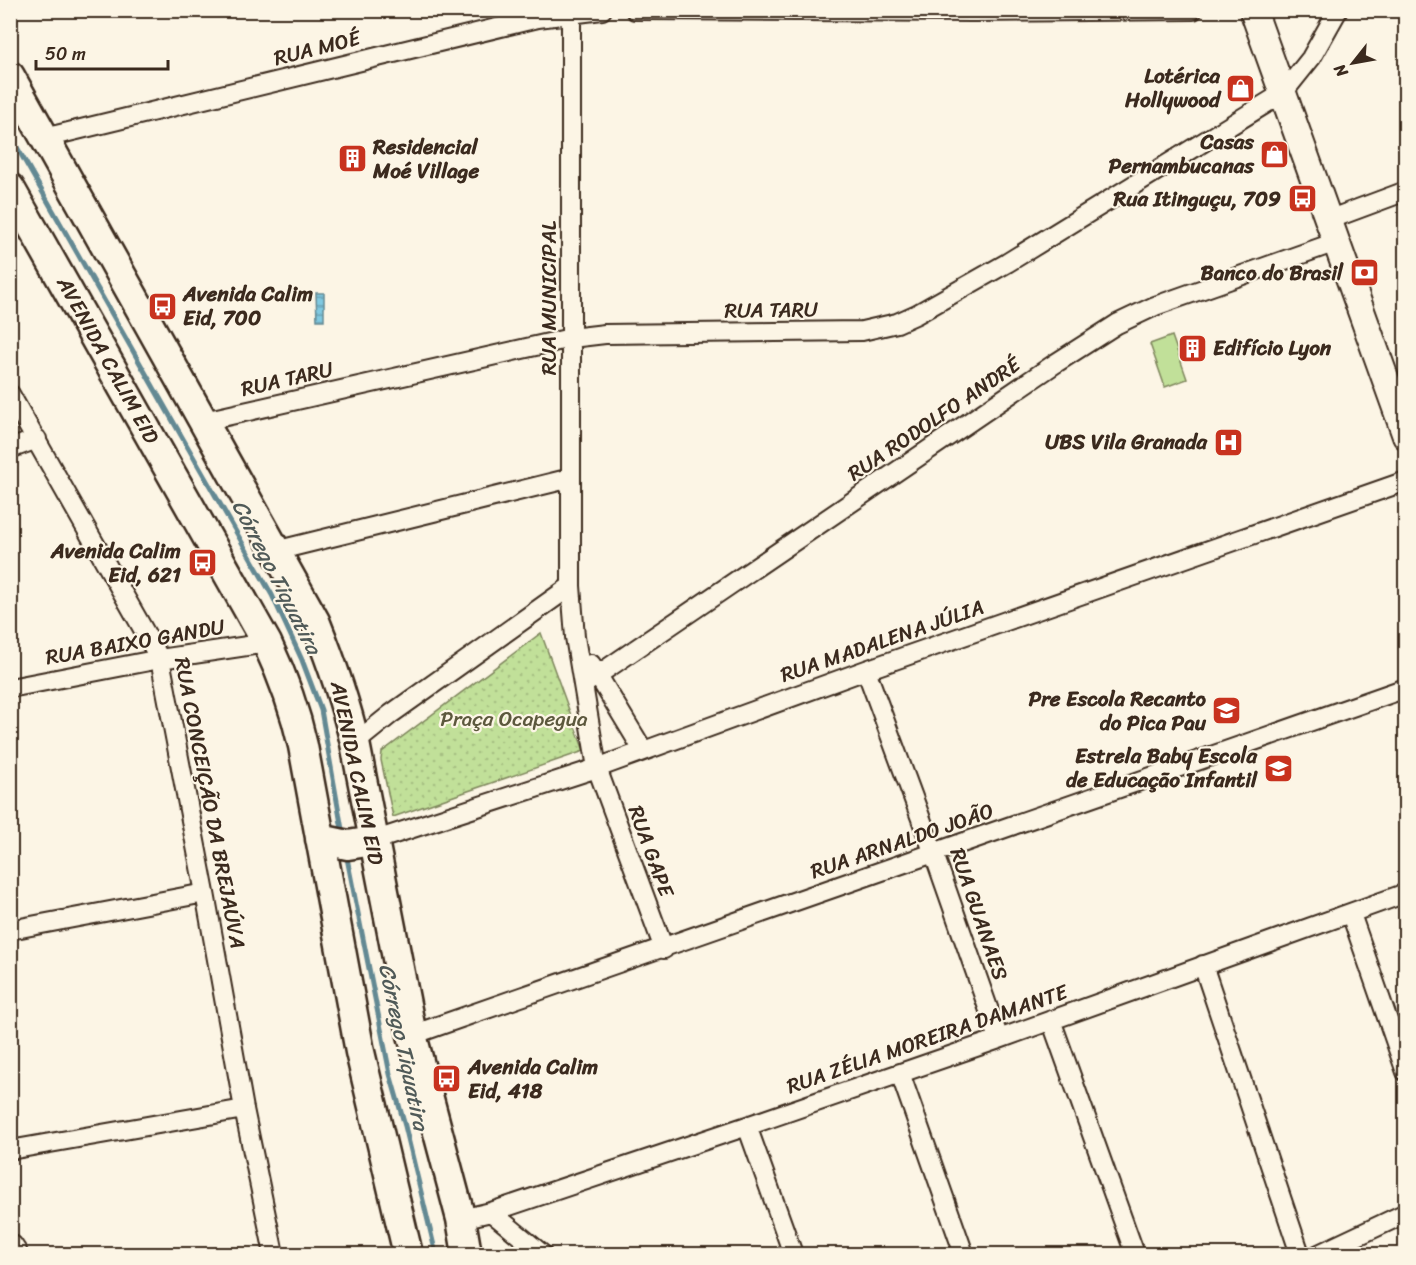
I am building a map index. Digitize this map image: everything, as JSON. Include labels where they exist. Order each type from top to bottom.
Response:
[{"type":"main road","points":[[1253,10],[1404,425]]},
{"type":"main road","name":"AVENIDA CALIM EID","points":[[10,76],[315,621],[345,700],[355,743],[348,841],[360,1052],[408,1254]]},
{"type":"main road","name":"AVENIDA CALIM EID","points":[[10,188],[267,643],[283,678],[348,841],[412,1035],[461,1219],[467,1254]]},
{"type":"main road","points":[[10,1248],[14,1254]]},
{"type":"street","name":"RUA MOÉ","points":[[44,138],[526,20],[571,12],[602,10]]},
{"type":"street","points":[[635,10],[973,12],[1193,10]]},
{"type":"street","name":"RUA TARU","points":[[204,421],[571,338],[605,334],[862,331],[897,323],[1007,263],[1283,93],[1311,58],[1338,10]]},
{"type":"street","name":"RUA MUNICIPAL","points":[[571,12],[571,586]]},
{"type":"street","name":"RUA RODOLFO ANDRÉ","points":[[590,680],[1056,363],[1117,324],[1332,231],[1406,191]]},
{"type":"street","name":"RUA CONCEIÇÃO DA BREJAÚVA","points":[[10,394],[160,659],[205,893],[243,1109],[274,1254]]},
{"type":"street","points":[[10,449],[37,439]]},
{"type":"street","points":[[275,551],[571,478]]},
{"type":"street","name":"RUA MADALENA JÚLIA","points":[[348,841],[597,768],[866,670],[1406,481]]},
{"type":"street","points":[[571,586],[575,638],[590,680],[597,768]]},
{"type":"street","points":[[355,743],[391,714],[571,586]]},
{"type":"street","name":"RUA BAIXO GANDU","points":[[10,688],[160,659],[267,643]]},
{"type":"street","name":"RUA GUANAES","points":[[866,670],[999,1039]]},
{"type":"street","points":[[590,680],[643,750]]},
{"type":"street","name":"RUA ARNALDO JOÃO","points":[[412,1035],[664,949],[1406,688]]},
{"type":"street","name":"RUA GAPE","points":[[597,768],[664,949]]},
{"type":"street","points":[[10,930],[205,893]]},
{"type":"street","name":"RUA ZÉLIA MOREIRA DAMANTE","points":[[461,1219],[491,1212],[747,1126],[999,1039],[1406,893]]},
{"type":"street","points":[[1351,914],[1406,1072]]},
{"type":"street","points":[[1203,965],[1300,1254]]},
{"type":"street","points":[[1051,1020],[1135,1254]]},
{"type":"street","points":[[900,1073],[964,1254]]},
{"type":"street","points":[[10,1150],[243,1109]]},
{"type":"street","points":[[747,1126],[793,1254]]},
{"type":"street","points":[[491,1212],[542,1254]]},
{"type":"street","points":[[1319,1254],[1406,1213]]},
{"type":"green space","points":[[1172,336],[1187,379],[1165,387],[1150,344]]},
{"type":"green space","name":"Praça Ocapegua","points":[[541,633],[584,751],[393,817],[381,760],[382,752]]},
{"type":"water","points":[[316,293],[324,293],[324,320],[317,320]]},
{"type":"waterway","name":"Córrego Tiquatira","points":[[10,135],[272,595],[302,660],[321,710],[343,835]]},
{"type":"waterway","name":"Córrego Tiquatira","points":[[346,853],[390,1074],[436,1254]]},
{"type":"place","name":"Lotérica Hollywood","points":[[1241,88]]},
{"type":"place","name":"Casas Pernambucanas","points":[[1275,154]]},
{"type":"place","name":"Residencial Moé Village","points":[[352,159]]},
{"type":"place","name":"Rua Itinguçu, 709","points":[[1302,199]]},
{"type":"place","name":"Banco do Brasil","points":[[1364,273]]},
{"type":"place","name":"Avenida Calim Eid, 700","points":[[162,306]]},
{"type":"place","name":"Edifício Lyon","points":[[1192,348]]},
{"type":"place","name":"UBS Vila Granada","points":[[1228,442]]},
{"type":"place","name":"Avenida Calim Eid, 621","points":[[202,563]]},
{"type":"place","name":"Pre Escola Recanto do Pica Pau","points":[[1227,711]]},
{"type":"place","name":"Estrela Baby Escola de Educação Infantil","points":[[1278,768]]},
{"type":"place","name":"Avenida Calim Eid, 418","points":[[447,1079]]}]
